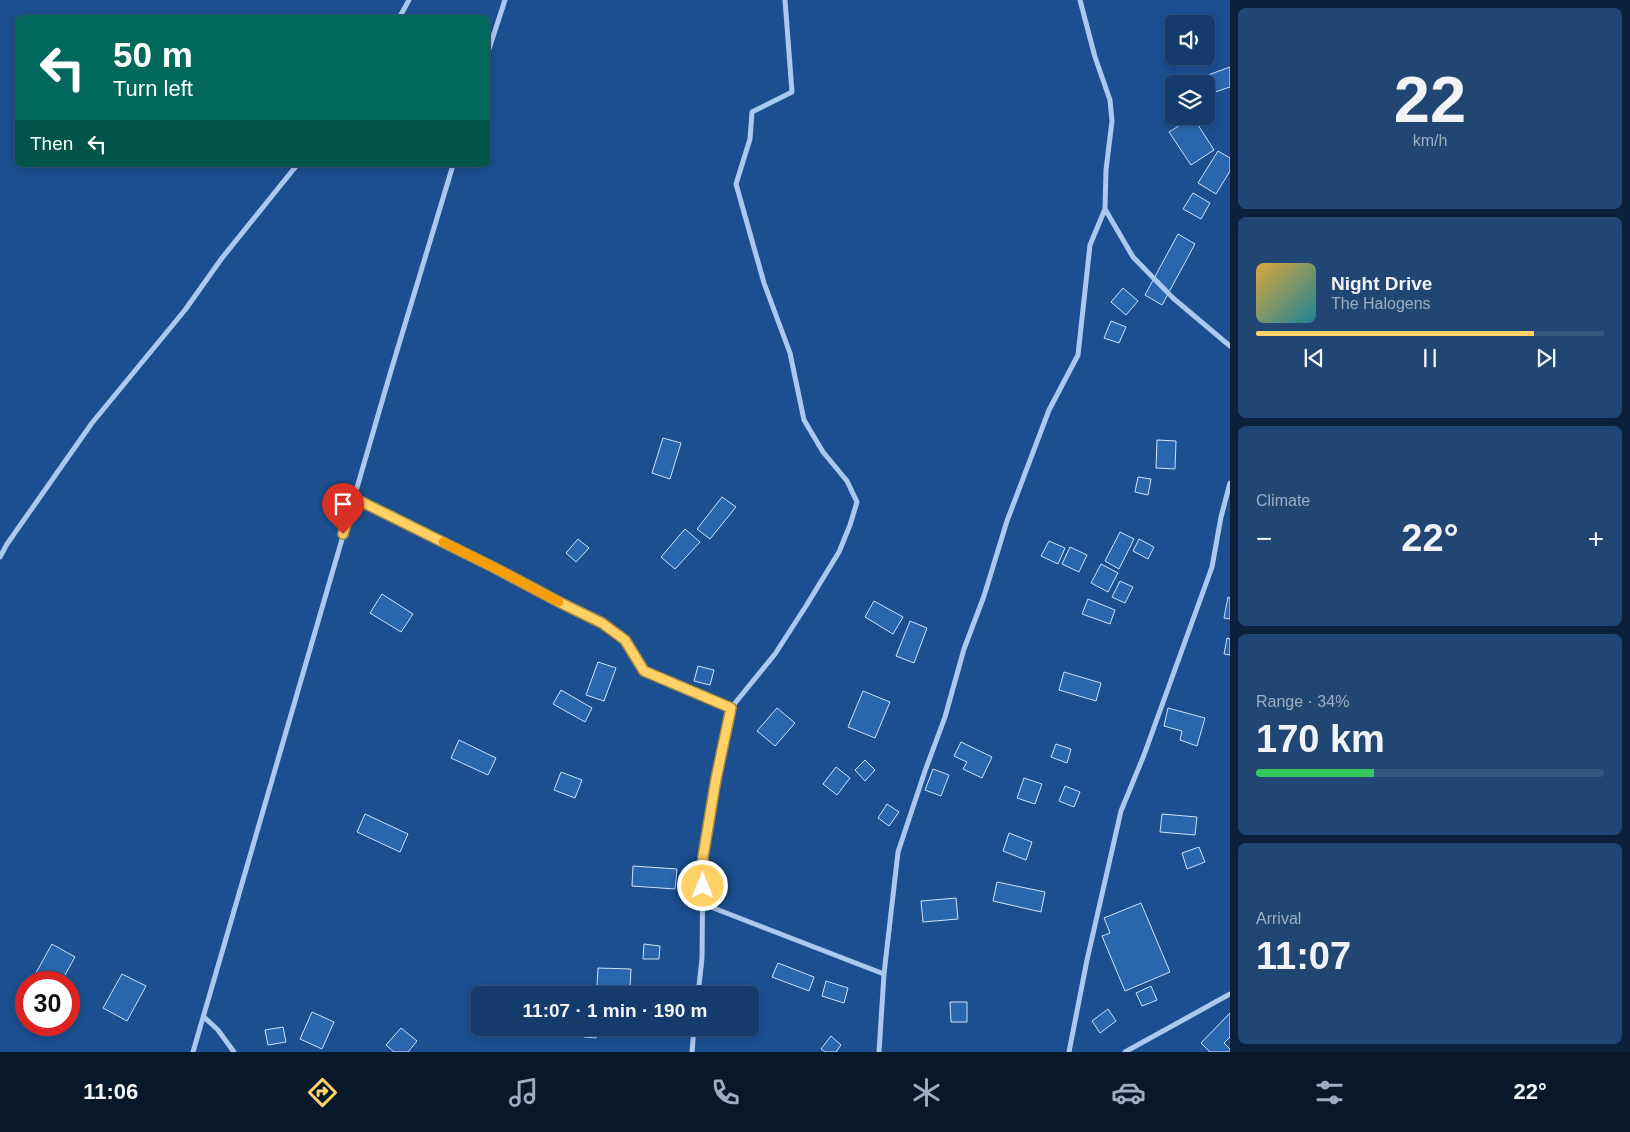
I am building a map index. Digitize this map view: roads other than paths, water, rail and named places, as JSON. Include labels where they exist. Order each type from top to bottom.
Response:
[{"type":"street","points":[[401,15],[409,0]]},
{"type":"street","points":[[490,46],[505,0]]},
{"type":"street","points":[[699,986],[702,958],[703,857],[716,779],[731,708],[775,654],[806,606],[839,552],[850,526],[857,502],[846,481],[823,452],[804,420],[790,353],[764,283],[736,184],[750,139],[752,112],[792,92],[785,0]]},
{"type":"street","points":[[879,1052],[884,974],[898,852],[945,717],[964,649],[984,596],[1007,521],[1049,410],[1078,355],[1090,244],[1106,210],[1106,170],[1112,121],[1110,100],[1095,58],[1080,0]]},
{"type":"street","points":[[0,557],[7,544],[92,423],[185,310],[222,258],[295,167]]},
{"type":"street","points":[[194,1052],[354,498],[452,167]]},
{"type":"street","points":[[1106,210],[1133,257],[1173,298],[1230,346]]},
{"type":"street","points":[[1069,1052],[1087,960],[1121,811],[1147,747],[1212,567],[1221,517],[1230,483]]},
{"type":"street","points":[[354,498],[602,623],[625,640],[644,671],[731,708]]},
{"type":"street","points":[[703,904],[884,974]]},
{"type":"street","points":[[1124,1052],[1230,994]]},
{"type":"street","points":[[204,1017],[218,1030],[234,1052]]},
{"type":"street","points":[[692,1052],[693,1036]]}]
